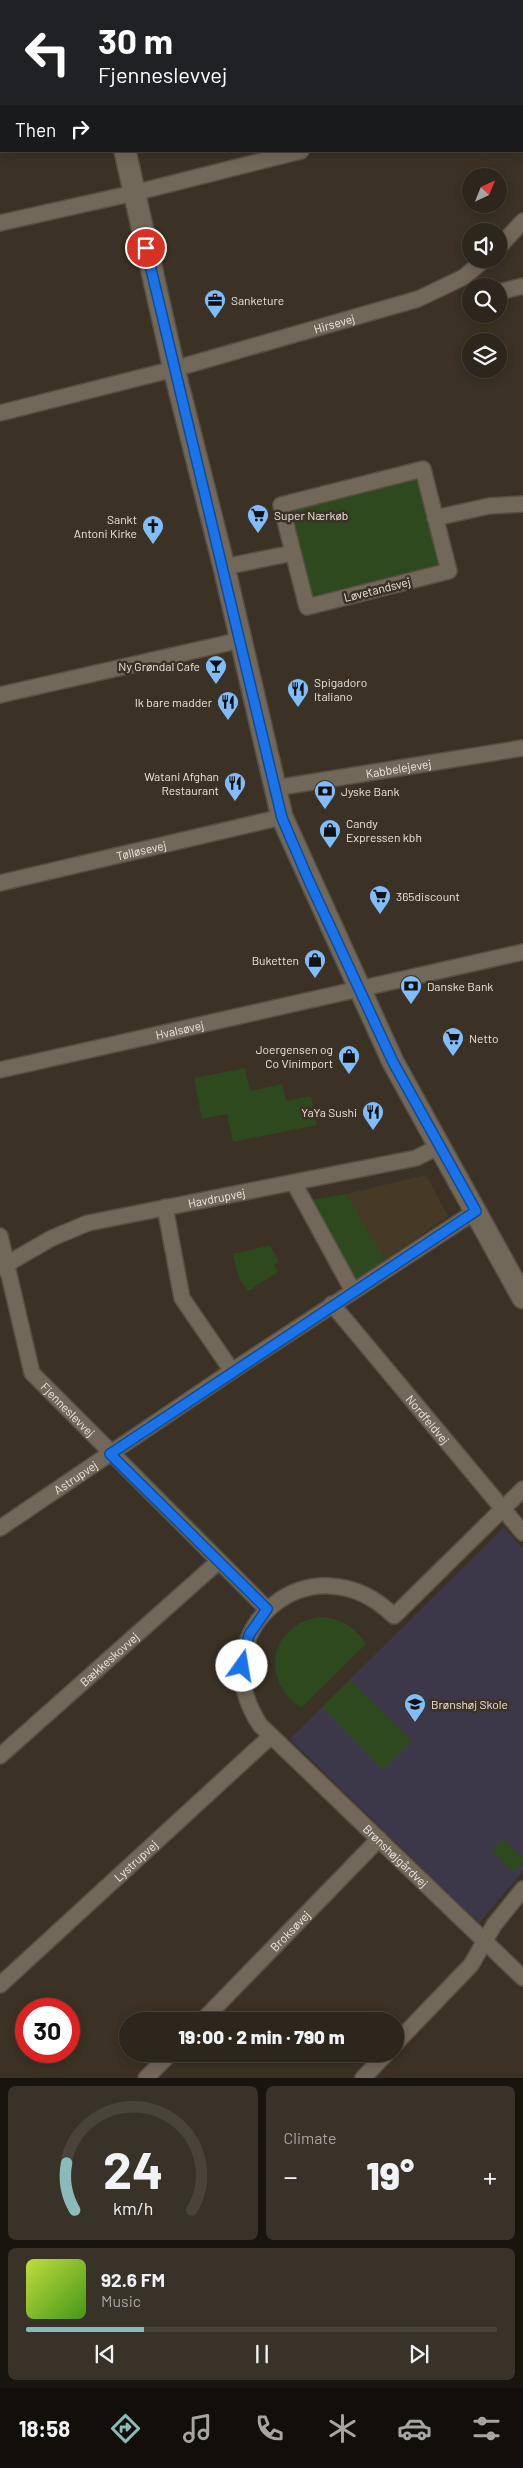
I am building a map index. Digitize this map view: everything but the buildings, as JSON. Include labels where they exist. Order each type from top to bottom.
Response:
[{"type":"main road","points":[[125,152],[174,369],[224,567],[282,818],[358,989],[393,1062],[523,1298]]},
{"type":"street","points":[[0,223],[134,193],[297,152]]},
{"type":"street","points":[[507,238],[523,221]]},
{"type":"street","name":"Hirsevej","points":[[0,413],[174,369],[418,299],[462,284]]},
{"type":"street","points":[[507,290],[523,286]]},
{"type":"street","name":"Løvetandsvej","points":[[423,469],[435,518],[449,571],[307,607],[281,505],[423,469]]},
{"type":"street","points":[[435,518],[489,506],[523,504]]},
{"type":"street","points":[[224,567],[293,553]]},
{"type":"street","points":[[0,695],[241,640]]},
{"type":"street","name":"Kabbelejevej","points":[[275,788],[523,748]]},
{"type":"street","name":"Tølløsevej","points":[[0,883],[282,818]]},
{"type":"street","name":"Hvalsøvej","points":[[0,1070],[523,952]]},
{"type":"street","name":"Havdrupvej","points":[[3,1266],[52,1238],[88,1223],[416,1158],[440,1146]]},
{"type":"street","points":[[294,1182],[354,1291]]},
{"type":"street","points":[[165,1207],[182,1298],[232,1371]]},
{"type":"street","name":"Astrupvej","points":[[0,1528],[332,1304],[476,1211]]},
{"type":"street","name":"Fjenneslevvej","points":[[0,1236],[3,1266],[32,1373],[110,1454],[267,1609]]},
{"type":"street","name":"Nordfeldvej","points":[[332,1304],[523,1533]]},
{"type":"street","points":[[267,1609],[293,1592],[324,1585],[355,1590],[370,1596],[394,1616],[523,1489]]},
{"type":"street","name":"Bækkeskovvej","points":[[0,1756],[219,1561]]},
{"type":"street","name":"Brønshøjgårdvej","points":[[267,1609],[253,1628],[244,1650],[242,1682],[252,1712],[271,1736],[523,1978]]},
{"type":"street","name":"Lystrupvej","points":[[0,1985],[271,1736]]},
{"type":"street","name":"Broksøvej","points":[[211,2012],[379,1839]]},
{"type":"street","points":[[404,2035],[470,1965],[494,1925],[523,1889]]},
{"type":"street","points":[[146,2078],[162,2062]]},
{"type":"street","points":[[363,2078],[378,2062]]},
{"type":"shaded area","points":[[426,1175],[448,1216],[385,1260],[346,1194]]},
{"type":"shaded area","name":"Brønshøj Skole","points":[[504,1527],[523,1549],[523,1871],[479,1923],[290,1739]]},
{"type":"green space","points":[[419,476],[440,565],[313,602],[291,506]]},
{"type":"green space","points":[[245,1068],[250,1091],[282,1084],[286,1101],[311,1096],[317,1125],[233,1142],[227,1114],[202,1119],[194,1078]]},
{"type":"green space","points":[[346,1194],[385,1260],[354,1280],[310,1200]]},
{"type":"green space","points":[[270,1245],[279,1262],[274,1265],[278,1272],[248,1291],[239,1278],[233,1254]]},
{"type":"green space","points":[[319,1617],[334,1619],[346,1624],[357,1632],[366,1644],[301,1708],[288,1696],[279,1683],[275,1669],[276,1655],[281,1642],[289,1631],[302,1622]]},
{"type":"green space","points":[[350,1680],[412,1741],[383,1770],[322,1707]]},
{"type":"green space","points":[[503,1839],[523,1858],[523,1862],[513,1872],[492,1851]]},
{"type":"place","name":"Sanketure","points":[[215,319]]},
{"type":"place","name":"Super Nærkøb","points":[[258,534]]},
{"type":"place","name":"Sankt Antoni Kirke","points":[[153,545]]},
{"type":"place","name":"Ny Grøndal Cafe","points":[[216,685]]},
{"type":"place","name":"Spigadoro Italiano","points":[[298,708]]},
{"type":"place","name":"Ik bare madder","points":[[228,721]]},
{"type":"place","name":"Watani Afghan Restaurant","points":[[235,802]]},
{"type":"place","name":"Jyske Bank","points":[[325,810]]},
{"type":"place","name":"Candy Expressen kbh","points":[[330,849]]},
{"type":"place","name":"365discount","points":[[380,915]]},
{"type":"place","name":"Buketten","points":[[315,979]]},
{"type":"place","name":"Danske Bank","points":[[411,1005]]},
{"type":"place","name":"Netto","points":[[453,1057]]},
{"type":"place","name":"Joergensen og Co Vinimport","points":[[349,1075]]},
{"type":"place","name":"YaYa Sushi","points":[[373,1131]]},
{"type":"place","name":"Brønshøj Skole","points":[[415,1723]]},
{"type":"route","points":[[146,248],[174,369],[224,567],[282,818],[358,989],[393,1062],[476,1211],[332,1304],[110,1454],[267,1609],[249,1635],[244,1650],[242,1666]]}]
